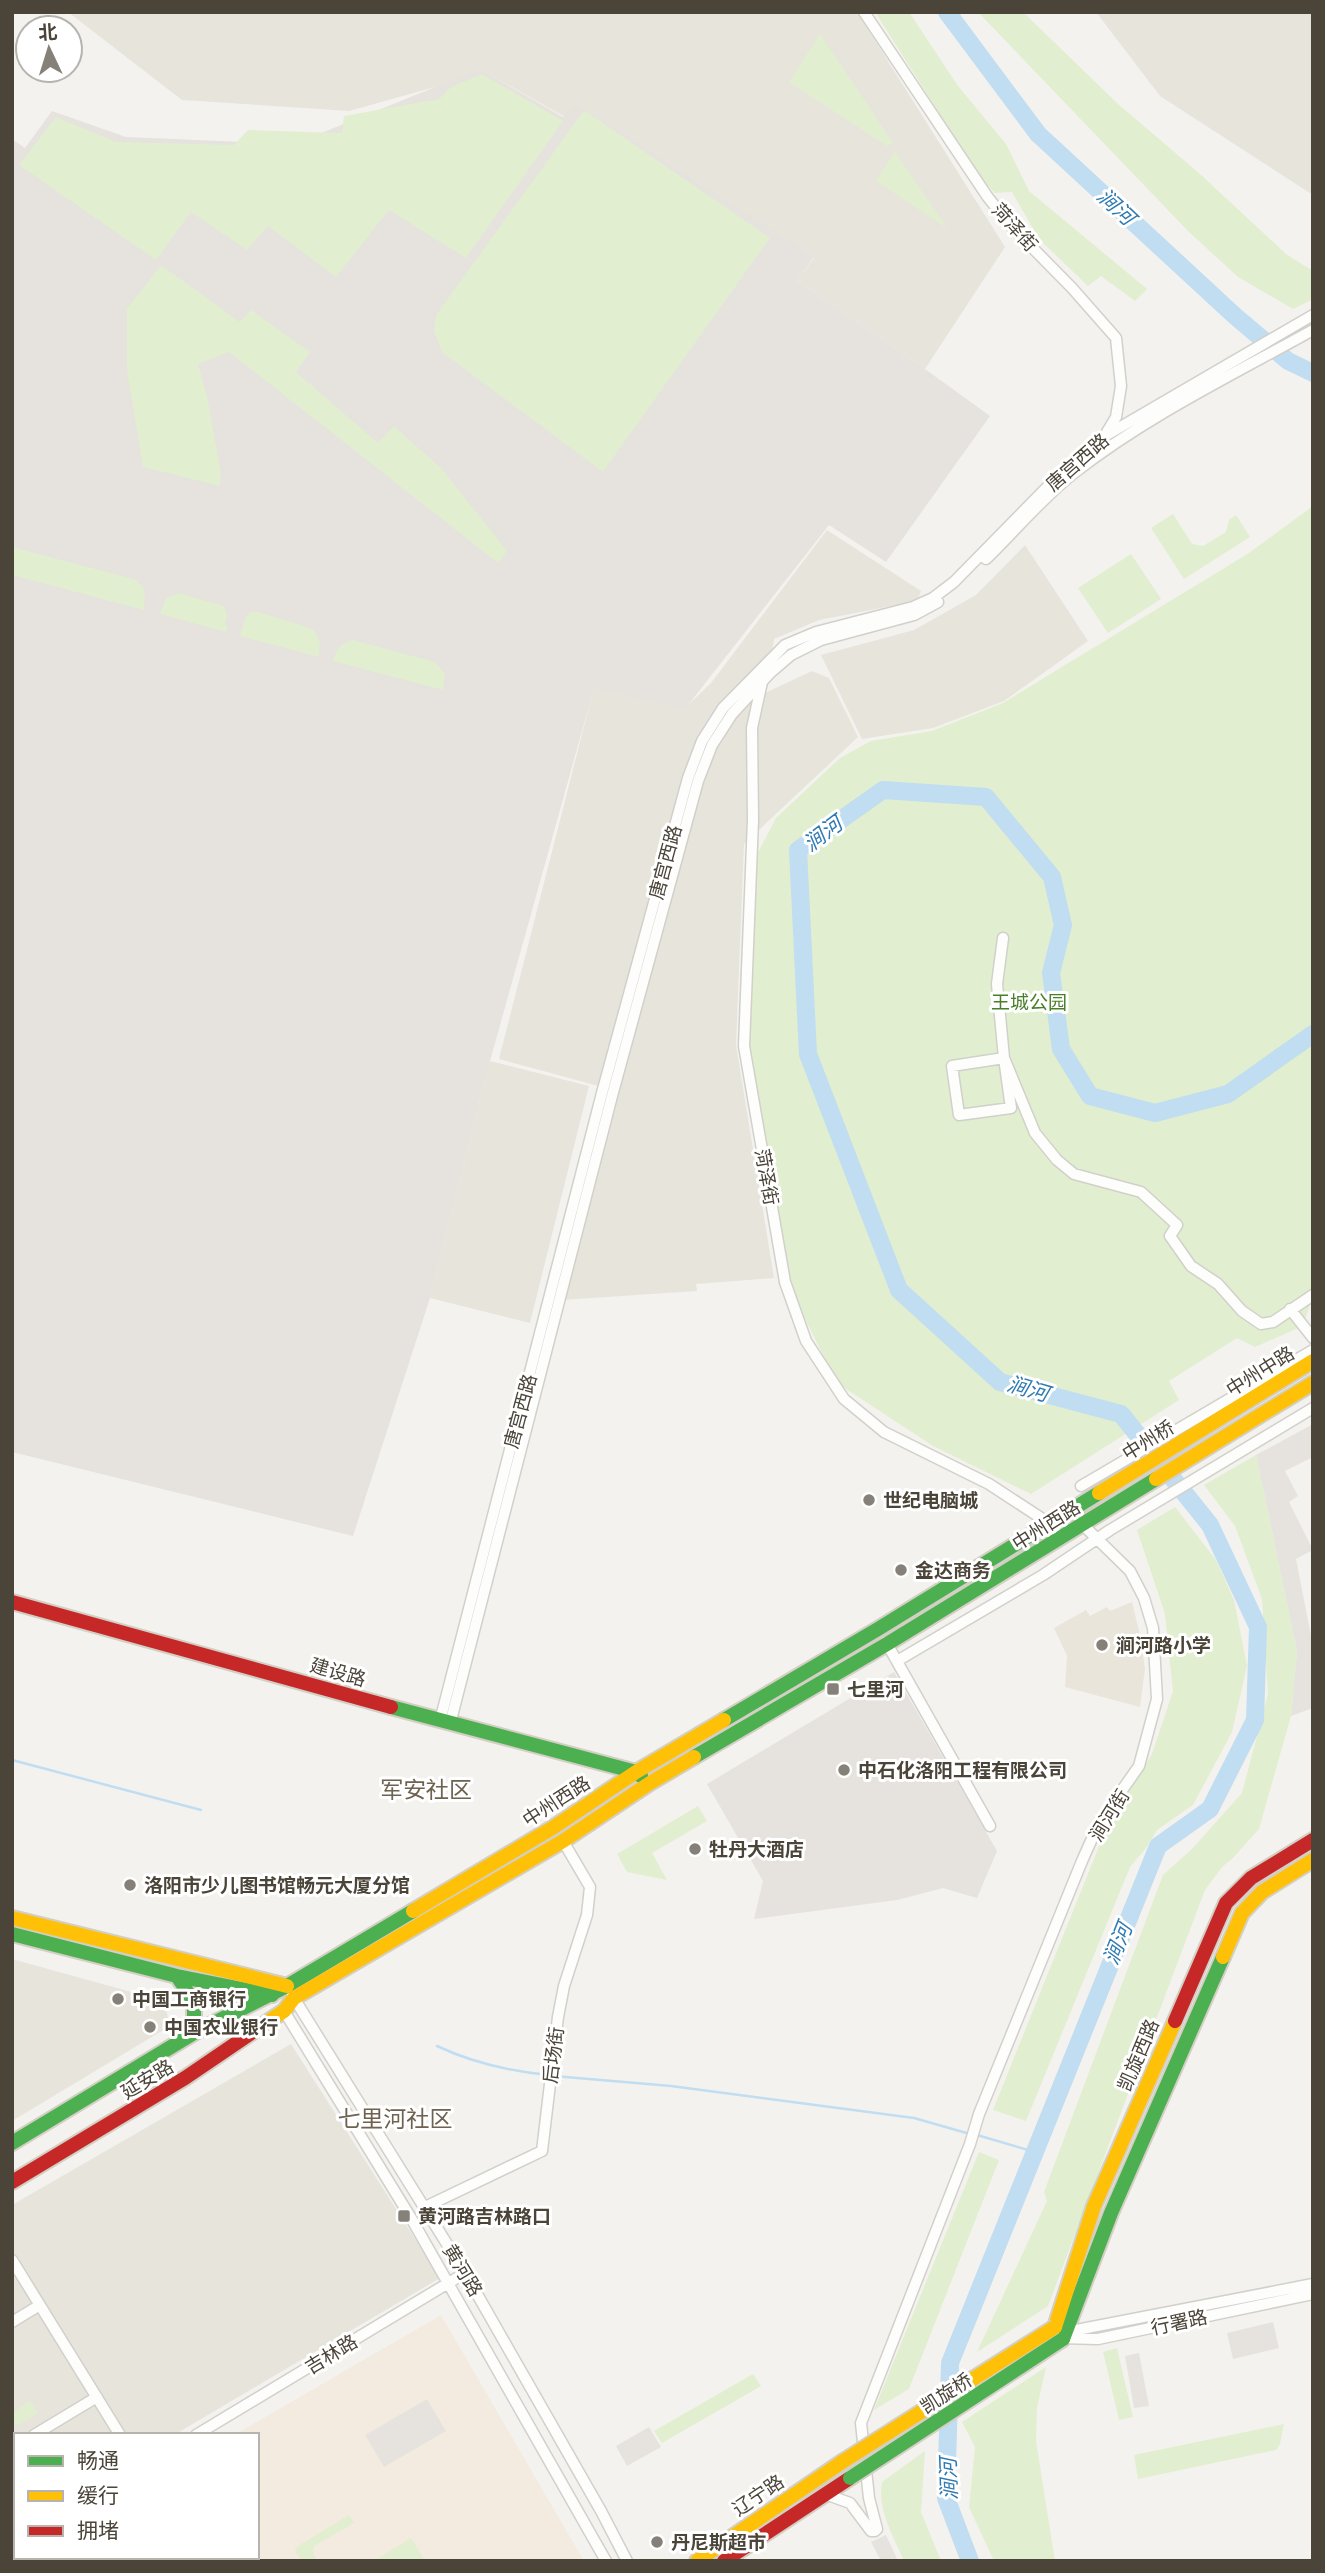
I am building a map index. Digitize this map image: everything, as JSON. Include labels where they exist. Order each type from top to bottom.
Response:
[{"type":"main road","name":"中州中路","points":[[1224,1408],[1313,1361]]},
{"type":"main road","name":"中州中路","points":[[1237,1430],[1313,1382]]},
{"type":"main road","name":"中州桥","points":[[1088,1500],[1224,1408]]},
{"type":"main road","name":"中州桥","points":[[1097,1515],[1237,1430]]},
{"type":"main road","name":"中州西路","points":[[291,1992],[554,1827],[641,1769],[878,1629],[1088,1500]]},
{"type":"main road","name":"中州西路","points":[[291,1992],[563,1841],[650,1783],[887,1644],[1097,1515]]},
{"type":"main road","name":"建设路","points":[[12,1592],[446,1718]]},
{"type":"main road","name":"建设路","points":[[12,1602],[641,1769],[650,1783]]},
{"type":"main road","name":"凯旋西路","points":[[1058,2333],[1094,2206],[1226,1903],[1251,1878],[1313,1840]]},
{"type":"main road","name":"凯旋西路","points":[[1058,2333],[1241,1913],[1262,1892],[1313,1860]]},
{"type":"main road","points":[[12,1918],[291,1992]]},
{"type":"main road","points":[[12,1934],[177,1976],[271,1994],[284,2011]]},
{"type":"main road","points":[[177,1976],[191,1994],[197,2009],[194,2033]]},
{"type":"main road","name":"延安路","points":[[12,2143],[194,2033],[271,1994],[291,1992],[284,2011],[185,2078],[12,2182]]},
{"type":"main road","name":"凯旋桥","points":[[842,2462],[1058,2333]]},
{"type":"main road","name":"凯旋桥","points":[[850,2478],[1058,2333]]},
{"type":"main road","name":"辽宁路","points":[[697,2561],[842,2462]]},
{"type":"main road","name":"辽宁路","points":[[724,2561],[850,2478]]},
{"type":"street","name":"菏泽街","points":[[864,12],[987,196],[1009,224],[1072,288],[1116,338],[1121,386],[1116,417],[1105,436]]},
{"type":"street","name":"唐宫西路","points":[[446,1718],[698,781],[712,746],[732,714],[791,655],[821,640],[914,615],[935,604],[956,588],[1071,475],[1110,447],[1139,421],[1313,315]]},
{"type":"street","name":"唐宫西路","points":[[446,1718],[609,1067],[688,778],[702,741],[723,708],[785,645],[816,632],[913,607],[933,598],[954,582],[1064,470],[1105,436],[1313,330]]},
{"type":"street","points":[[1105,436],[1110,447]]},
{"type":"street","name":"菏泽街","points":[[762,682],[752,728],[753,820],[744,1046],[785,1282],[806,1341],[844,1399],[884,1432],[989,1484],[1050,1524],[1060,1539]]},
{"type":"street","points":[[1003,939],[997,985],[1011,1108],[960,1115],[952,1066],[1004,1058]]},
{"type":"street","points":[[1004,1058],[1035,1133],[1057,1160],[1074,1174],[1141,1192],[1177,1225],[1170,1236],[1191,1266],[1218,1284],[1242,1311],[1261,1324],[1273,1322],[1313,1295]]},
{"type":"street","points":[[1290,1310],[1313,1338]]},
{"type":"street","points":[[1081,1486],[1224,1408],[1313,1350]]},
{"type":"street","points":[[897,1661],[1043,1575],[1110,1530],[1313,1408]]},
{"type":"street","name":"涧河街","points":[[825,2494],[850,2503],[871,2531],[877,2529],[869,2498],[861,2423],[970,2144],[979,2114],[1099,1823],[1139,1766],[1157,1699],[1153,1628],[1144,1598],[1130,1571],[1083,1525]]},
{"type":"street","points":[[878,1629],[990,1826]]},
{"type":"street","name":"后场街","points":[[425,2207],[542,2151],[558,2017],[587,1915],[590,1887],[563,1841]]},
{"type":"street","name":"黄河路","points":[[291,1992],[465,2273],[627,2561]]},
{"type":"street","name":"黄河路","points":[[284,2011],[411,2218],[606,2561]]},
{"type":"street","points":[[12,2260],[119,2433]]},
{"type":"street","name":"吉林路","points":[[199,2433],[465,2273]]},
{"type":"street","name":"行署路","points":[[1058,2333],[1313,2284]]},
{"type":"street","name":"行署路","points":[[1058,2333],[1098,2339],[1313,2294]]},
{"type":"street","points":[[12,2322],[40,2305]]},
{"type":"street","points":[[37,2433],[97,2398]]},
{"type":"shaded area","points":[[68,12],[857,12],[1005,247],[925,369],[797,281],[814,258],[480,69],[453,82],[349,111],[182,100],[84,24],[84,14]]},
{"type":"shaded area","points":[[1096,12],[1313,12],[1313,195],[1160,96]]},
{"type":"shaded area","points":[[480,69],[563,117],[578,105],[814,257],[797,281],[990,416],[886,562],[829,525],[685,709],[594,688],[490,1061],[430,1298],[353,1536],[12,1452],[12,139],[25,148],[52,111],[126,137],[294,144]]},
{"type":"shaded area","points":[[827,530],[921,591],[917,601],[819,620],[774,639],[765,693],[812,671],[829,678],[858,737],[744,844],[736,1045],[774,1278],[696,1284],[697,1291],[561,1300],[606,1088],[499,1059],[594,687],[685,708],[711,683]]},
{"type":"shaded area","points":[[1025,545],[1088,641],[1004,701],[933,728],[862,739],[821,655],[914,630],[976,595]]},
{"type":"shaded area","points":[[490,1061],[589,1086],[530,1323],[430,1298]]},
{"type":"shaded area","points":[[1313,1424],[1313,1457],[1285,1471],[1298,1496],[1289,1502],[1313,1550],[1296,1559],[1313,1646],[1313,1708],[1291,1716],[1297,1651],[1256,1455]]},
{"type":"shaded area","name":"涧河路小学","points":[[1132,1602],[1145,1669],[1140,1707],[1065,1687],[1067,1656],[1054,1628],[1086,1610],[1090,1616],[1107,1607],[1110,1611]]},
{"type":"shaded area","points":[[894,1672],[997,1851],[977,1898],[943,1888],[897,1900],[754,1919],[763,1881],[707,1784]]},
{"type":"shaded area","points":[[933,1814],[957,1855],[945,1861],[916,1855],[902,1832]]},
{"type":"shaded area","points":[[12,1959],[164,2001],[170,2026],[12,2121]]},
{"type":"shaded area","points":[[291,2044],[440,2278],[177,2433],[14,2433],[12,2532],[12,2205]]},
{"type":"shaded area","points":[[441,2315],[584,2561],[16,2561],[259,2559],[259,2433],[237,2433]]},
{"type":"shaded area","points":[[1273,2322],[1279,2348],[1233,2359],[1227,2333]]},
{"type":"shaded area","points":[[1139,2353],[1149,2406],[1134,2408],[1125,2356]]},
{"type":"shaded area","points":[[427,2399],[446,2431],[384,2467],[365,2435]]},
{"type":"shaded area","points":[[649,2427],[661,2447],[627,2466],[616,2446]]},
{"type":"shaded area","points":[[886,2535],[898,2561],[881,2561],[871,2542]]},
{"type":"green space","points":[[875,12],[909,12],[958,86],[1006,144],[1029,191],[1147,289],[1135,301],[1101,276],[1088,286],[1039,239],[1012,192],[995,193],[981,179]]},
{"type":"green space","points":[[978,12],[1023,12],[1118,104],[1200,174],[1286,254],[1313,271],[1313,299],[1293,309],[1238,277],[1188,231]]},
{"type":"green space","points":[[820,34],[893,143],[887,146],[789,82]]},
{"type":"green space","points":[[482,74],[563,121],[466,258],[389,210],[336,277],[268,226],[247,250],[191,212],[156,260],[19,165],[56,117],[116,142],[234,145],[248,130],[342,133],[344,116],[439,99],[451,87]]},
{"type":"green space","points":[[584,110],[770,238],[603,472],[442,352],[434,331],[436,315]]},
{"type":"green space","points":[[895,152],[948,229],[876,181]]},
{"type":"green space","points":[[161,265],[240,322],[251,310],[310,352],[296,372],[378,443],[394,426],[442,469],[507,551],[498,563],[229,352],[198,364],[207,396],[221,474],[220,486],[143,467],[127,371],[127,309]]},
{"type":"green space","name":"王城公园","points":[[1313,506],[1313,1303],[1303,1326],[1255,1347],[1237,1338],[1169,1381],[1179,1400],[1031,1494],[933,1446],[837,1383],[800,1309],[778,1248],[740,987],[745,877],[776,818],[840,758],[871,741],[932,731],[1003,703],[1249,553]]},
{"type":"green space","points":[[1173,514],[1192,544],[1203,546],[1226,532],[1229,520],[1236,515],[1250,537],[1184,579],[1151,528]]},
{"type":"green space","points":[[12,547],[137,580],[145,591],[144,610],[12,575]]},
{"type":"green space","points":[[1131,554],[1161,599],[1108,633],[1078,588]]},
{"type":"green space","points":[[179,593],[224,606],[227,616],[225,624],[228,626],[226,632],[160,614],[166,598]]},
{"type":"green space","points":[[250,612],[313,629],[320,641],[319,657],[240,636],[245,618]]},
{"type":"green space","points":[[353,640],[435,662],[445,674],[443,690],[333,661],[340,647]]},
{"type":"green space","points":[[1256,1455],[1297,1651],[1291,1716],[1259,1829],[1222,1867],[1205,1890],[1048,2306],[977,2352],[1047,2201],[1044,2192],[1163,1875],[1192,1849],[1242,1793],[1268,1694],[1262,1599],[1235,1526],[1204,1485]]},
{"type":"green space","points":[[1175,1507],[1216,1560],[1234,1600],[1247,1666],[1232,1732],[1193,1805],[1157,1830],[1130,1867],[1026,2121],[993,2110],[1106,1829],[1152,1754],[1173,1691],[1165,1614],[1137,1530]]},
{"type":"green space","points":[[698,1806],[707,1821],[652,1853],[667,1880],[627,1872],[617,1854]]},
{"type":"green space","points":[[979,2152],[999,2160],[909,2389],[874,2410]]},
{"type":"green space","points":[[1117,2348],[1133,2417],[1119,2420],[1103,2352]]},
{"type":"green space","points":[[1046,2367],[1037,2408],[1036,2441],[1055,2561],[994,2561],[969,2507],[975,2447],[962,2422]]},
{"type":"green space","points":[[753,2374],[761,2386],[662,2443],[654,2431]]},
{"type":"green space","points":[[30,2401],[38,2413],[17,2426],[12,2419],[12,2413]]},
{"type":"green space","points":[[1284,2424],[1276,2450],[1138,2479],[1134,2455]]},
{"type":"green space","points":[[925,2451],[921,2512],[941,2561],[904,2561],[884,2512],[882,2482]]},
{"type":"green space","points":[[349,2515],[354,2523],[314,2546],[316,2561],[302,2561],[295,2551],[298,2546]]},
{"type":"green space","points":[[411,2538],[425,2561],[374,2561]]},
{"type":"waterway","name":"涧河","points":[[947,12],[1038,134],[1235,316],[1288,361],[1313,373]]},
{"type":"waterway","name":"涧河","points":[[970,2561],[946,2498],[950,2363],[1158,1846],[1210,1809],[1255,1720],[1258,1627],[1210,1525],[1121,1414],[1000,1382],[899,1290],[808,1054],[798,850],[883,790],[986,797],[1052,877],[1063,925],[1051,973],[1061,1049],[1090,1096],[1155,1113],[1228,1094],[1313,1034]]},
{"type":"waterway","points":[[12,1760],[201,1810]]},
{"type":"waterway","points":[[437,2046],[491,2065],[548,2075]]},
{"type":"waterway","points":[[554,2076],[671,2086],[914,2118],[970,2134]]},
{"type":"waterway","points":[[977,2135],[1035,2152]]},
{"type":"traffic: fast","points":[[694,1757],[887,1644],[1156,1479]]},
{"type":"traffic: fast","points":[[724,1720],[1099,1493]]},
{"type":"traffic: fast","points":[[391,1707],[636,1772],[641,1776]]},
{"type":"traffic: fast","points":[[12,2143],[194,2033],[287,1986],[413,1911]]},
{"type":"traffic: fast","points":[[12,1934],[177,1976],[272,1995]]},
{"type":"traffic: fast","points":[[1063,2339],[1111,2213],[1223,1957]]},
{"type":"traffic: fast","points":[[177,1976],[194,2002],[194,2033]]},
{"type":"traffic: fast","points":[[850,2478],[1063,2339]]},
{"type":"traffic: slow","points":[[1099,1493],[1313,1361]]},
{"type":"traffic: slow","points":[[1156,1479],[1313,1383]]},
{"type":"traffic: slow","points":[[413,1911],[554,1827],[636,1772],[724,1720]]},
{"type":"traffic: slow","points":[[257,2029],[284,2011],[294,1998],[563,1841],[694,1757]]},
{"type":"traffic: slow","points":[[1223,1957],[1242,1913],[1262,1892],[1313,1860]]},
{"type":"traffic: slow","points":[[12,1918],[287,1986]]},
{"type":"traffic: slow","points":[[1055,2327],[1094,2206],[1175,2021]]},
{"type":"traffic: slow","points":[[842,2462],[1055,2327]]},
{"type":"traffic: slow","points":[[697,2561],[842,2462]]},
{"type":"traffic: jam","points":[[12,1602],[391,1707]]},
{"type":"traffic: jam","points":[[1175,2021],[1226,1903],[1251,1878],[1313,1840]]},
{"type":"traffic: jam","points":[[12,2182],[185,2078],[257,2029]]},
{"type":"traffic: jam","points":[[724,2561],[850,2478]]},
{"type":"place","name":"世纪电脑城","points":[[869,1500]]},
{"type":"place","name":"金达商务","points":[[901,1570]]},
{"type":"place","name":"涧河路小学","points":[[1102,1645]]},
{"type":"place","name":"七里河","points":[[833,1689]]},
{"type":"place","name":"中石化洛阳工程有限公司","points":[[844,1770]]},
{"type":"place","name":"牡丹大酒店","points":[[695,1849]]},
{"type":"place","name":"洛阳市少儿图书馆畅元大厦分馆","points":[[130,1885]]},
{"type":"place","name":"中国工商银行","points":[[118,1999]]},
{"type":"place","name":"中国农业银行","points":[[150,2027]]},
{"type":"place","name":"黄河路吉林路口","points":[[404,2216]]},
{"type":"place","name":"丹尼斯超市","points":[[657,2542]]},
{"type":"district","name":"军安社区","points":[[426,1790]]},
{"type":"district","name":"七里河社区","points":[[395,2119]]}]
